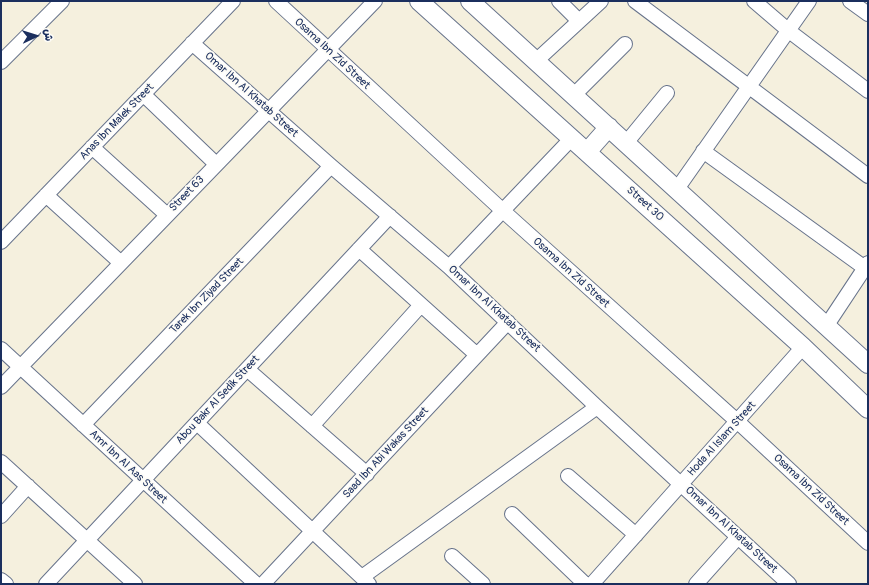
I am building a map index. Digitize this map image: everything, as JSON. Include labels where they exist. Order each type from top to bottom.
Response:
[{"type":"street","points":[[3,55],[62,1]]},
{"type":"street","name":"Anas Ibn Malek Street","points":[[1,242],[233,1]]},
{"type":"street","name":"Osama Ibn Zid Street","points":[[276,1],[502,210],[738,422],[868,543]]},
{"type":"street","name":"Street 63","points":[[1,387],[375,1]]},
{"type":"street","name":"Street 30","points":[[419,1],[803,347],[868,409]]},
{"type":"street","points":[[470,1],[537,60],[868,364]]},
{"type":"street","points":[[559,1],[579,22]]},
{"type":"street","points":[[537,60],[601,1]]},
{"type":"street","points":[[635,1],[868,176]]},
{"type":"street","points":[[754,1],[789,31],[868,91]]},
{"type":"street","points":[[677,189],[809,1]]},
{"type":"street","points":[[850,1],[868,14]]},
{"type":"street","name":"Omar Ibn Al Khatab Street","points":[[192,43],[331,166],[449,266],[597,407],[789,584]]},
{"type":"street","points":[[574,94],[625,44]]},
{"type":"street","points":[[626,143],[667,93]]},
{"type":"street","points":[[143,94],[216,164]]},
{"type":"street","points":[[587,152],[609,127]]},
{"type":"street","points":[[449,266],[572,138]]},
{"type":"street","points":[[92,147],[167,215]]},
{"type":"street","points":[[703,151],[866,265],[827,325]]},
{"type":"street","name":"Tarek Ibn Ziyad Street","points":[[83,426],[331,166]]},
{"type":"street","points":[[46,196],[121,263]]},
{"type":"street","name":"Abou Bakr Al Sedik Street","points":[[46,584],[390,216]]},
{"type":"street","points":[[359,249],[477,355]]},
{"type":"street","points":[[312,426],[422,305]]},
{"type":"street","name":"Saad Ibn Abi Wakas Street","points":[[263,584],[508,322]]},
{"type":"street","name":"Hoda Al Islam Street","points":[[592,584],[738,422],[803,347]]},
{"type":"street","name":"Amr Ibn Al Aas Street","points":[[1,349],[256,584]]},
{"type":"street","points":[[247,369],[367,474]]},
{"type":"street","points":[[197,423],[365,581],[597,407]]},
{"type":"street","points":[[1,462],[135,584]]},
{"type":"street","points":[[568,476],[636,535]]},
{"type":"street","points":[[1,516],[28,486]]},
{"type":"street","points":[[512,514],[585,584]]},
{"type":"street","points":[[696,584],[738,537]]},
{"type":"street","points":[[452,556],[483,584]]},
{"type":"street","points":[[1,580],[6,584]]}]
